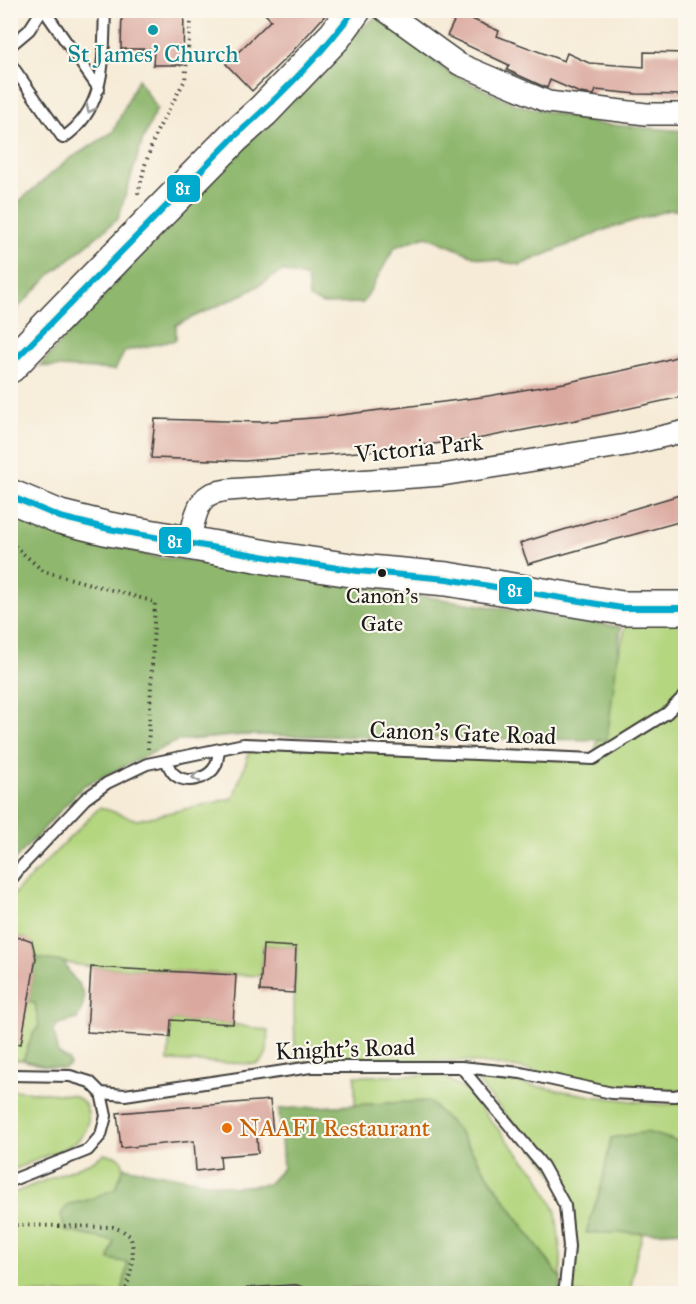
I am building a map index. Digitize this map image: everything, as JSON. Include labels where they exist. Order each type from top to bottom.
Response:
[{"type":"main road","points":[[10,366],[234,137],[263,111],[335,36],[354,10]]},
{"type":"main road","points":[[10,496],[60,517],[109,529],[278,559],[358,571],[459,580],[622,608],[686,608]]},
{"type":"street","points":[[384,10],[459,64],[548,102],[646,114],[686,114]]},
{"type":"street","name":"Victoria Park","points":[[189,544],[194,519],[207,496],[228,490],[442,475],[626,445],[686,430]]},
{"type":"lane","points":[[10,46],[29,30],[43,10],[99,89]]},
{"type":"lane","points":[[10,63],[63,138],[86,118],[99,89],[103,66],[105,10]]},
{"type":"lane","name":"Canon's Gate Road","points":[[10,881],[85,800],[107,783],[147,765],[244,744],[593,759],[667,712],[686,694]]},
{"type":"lane","points":[[166,760],[175,776],[195,780],[205,776],[215,766],[219,750]]},
{"type":"lane","name":"Knight's Road","points":[[10,1075],[70,1076],[90,1082],[100,1093],[125,1095],[310,1067],[461,1068],[521,1073],[612,1093],[674,1096],[686,1094]]},
{"type":"lane","points":[[461,1068],[543,1166],[565,1206],[569,1246],[565,1287],[560,1293]]},
{"type":"lane","points":[[10,1181],[88,1150],[101,1135],[106,1116],[100,1093]]},
{"type":"lane","points":[[249,1293],[295,1291],[306,1293]]},
{"type":"path","points":[[138,192],[156,133],[185,80],[192,10]]},
{"type":"path","points":[[10,542],[43,571],[155,602],[147,765]]},
{"type":"path","points":[[10,1225],[113,1227],[123,1231],[130,1236],[134,1248],[125,1293]]},
{"type":"green space","points":[[376,17],[451,74],[515,104],[599,124],[685,131],[685,210],[669,210],[607,229],[520,265],[476,257],[426,236],[395,247],[363,303],[323,304],[309,298],[307,278],[282,271],[250,291],[176,325],[176,340],[125,351],[115,370],[40,366],[136,261],[134,251],[345,42]]},
{"type":"green space","points":[[138,79],[157,108],[142,142],[118,219],[49,276],[11,315],[11,208],[69,159],[113,132]]},
{"type":"green space","points":[[11,516],[154,557],[203,562],[621,627],[607,740],[243,735],[177,741],[83,786],[11,864]]},
{"type":"green space","points":[[630,608],[685,622],[685,1089],[676,1091],[612,1089],[519,1068],[463,1061],[295,1060],[296,947],[263,945],[261,976],[91,967],[36,958],[32,942],[15,937],[11,942],[11,897],[100,807],[137,820],[233,798],[252,745],[593,759]]},
{"type":"green space","points":[[36,958],[64,962],[83,994],[84,1001],[77,1019],[58,1024],[53,1031],[57,1052],[68,1060],[70,1065],[64,1069],[23,1060],[33,1034],[39,1026],[35,1003],[28,1001]]},
{"type":"green space","points":[[35,1002],[39,1026],[33,1034],[23,1060],[11,1060],[11,1004]]},
{"type":"green space","points":[[171,1020],[233,1024],[268,1031],[266,1054],[257,1064],[168,1061]]},
{"type":"green space","points":[[472,1075],[592,1096],[665,1105],[685,1102],[685,1143],[611,1138],[602,1184],[587,1231],[643,1233],[636,1256],[630,1293],[570,1293],[578,1253],[571,1206],[548,1166]]},
{"type":"green space","points":[[355,1076],[443,1076],[466,1091],[537,1173],[556,1212],[561,1279],[457,1129],[428,1101],[355,1105]]},
{"type":"green space","points":[[11,1090],[71,1095],[78,1098],[83,1102],[88,1114],[86,1131],[68,1146],[11,1171]]},
{"type":"green space","points":[[428,1101],[457,1129],[561,1279],[561,1293],[387,1294],[381,1287],[352,1288],[346,1294],[122,1293],[128,1263],[109,1259],[114,1241],[65,1231],[61,1214],[69,1204],[85,1201],[115,1189],[124,1167],[234,1187],[268,1184],[283,1168],[279,1109]]},
{"type":"green space","points":[[646,1132],[685,1143],[685,1231],[586,1233],[602,1184],[611,1138]]},
{"type":"green space","points":[[104,1154],[118,1157],[123,1164],[122,1174],[114,1193],[69,1204],[104,1237],[125,1245],[117,1261],[128,1262],[122,1293],[11,1294],[11,1194],[91,1162]]},
{"type":"green space","points":[[381,1287],[387,1293],[346,1294],[352,1288]]},
{"type":"building","name":"St James' Church","points":[[122,10],[184,10],[183,65],[153,65],[154,49],[121,49]]},
{"type":"building","points":[[261,10],[330,10],[252,91],[226,64],[271,20]]},
{"type":"building","points":[[458,13],[499,31],[497,36],[564,61],[567,53],[589,63],[644,67],[644,52],[686,53],[686,95],[596,90],[594,95],[580,93],[550,80],[547,88],[507,70],[509,65],[447,36]]},
{"type":"building","points":[[686,354],[686,396],[576,420],[477,439],[371,451],[245,461],[151,458],[155,419],[261,422],[325,417],[482,397],[564,383],[648,365]]},
{"type":"building","points":[[686,493],[686,520],[528,564],[520,543]]},
{"type":"building","points":[[10,937],[32,941],[36,958],[21,1044],[10,1043]]},
{"type":"building","points":[[263,945],[296,947],[294,993],[260,991]]},
{"type":"building","points":[[91,967],[236,975],[233,1024],[171,1020],[170,1037],[87,1032]]},
{"type":"building","points":[[270,1100],[273,1135],[257,1137],[258,1153],[220,1156],[221,1168],[196,1171],[194,1141],[121,1148],[117,1113]]},
{"type":"transit line","name":"81","points":[[10,365],[234,137],[297,77],[354,10]]},
{"type":"transit line","name":"81","points":[[10,496],[60,517],[109,529],[278,559],[358,571],[447,579],[622,608],[686,608]]},
{"type":"place","name":"St James' Church","points":[[153,30]]},
{"type":"place","name":"Canon's Gate","points":[[382,573]]},
{"type":"place","name":"NAAFI Restaurant","points":[[227,1128]]}]
